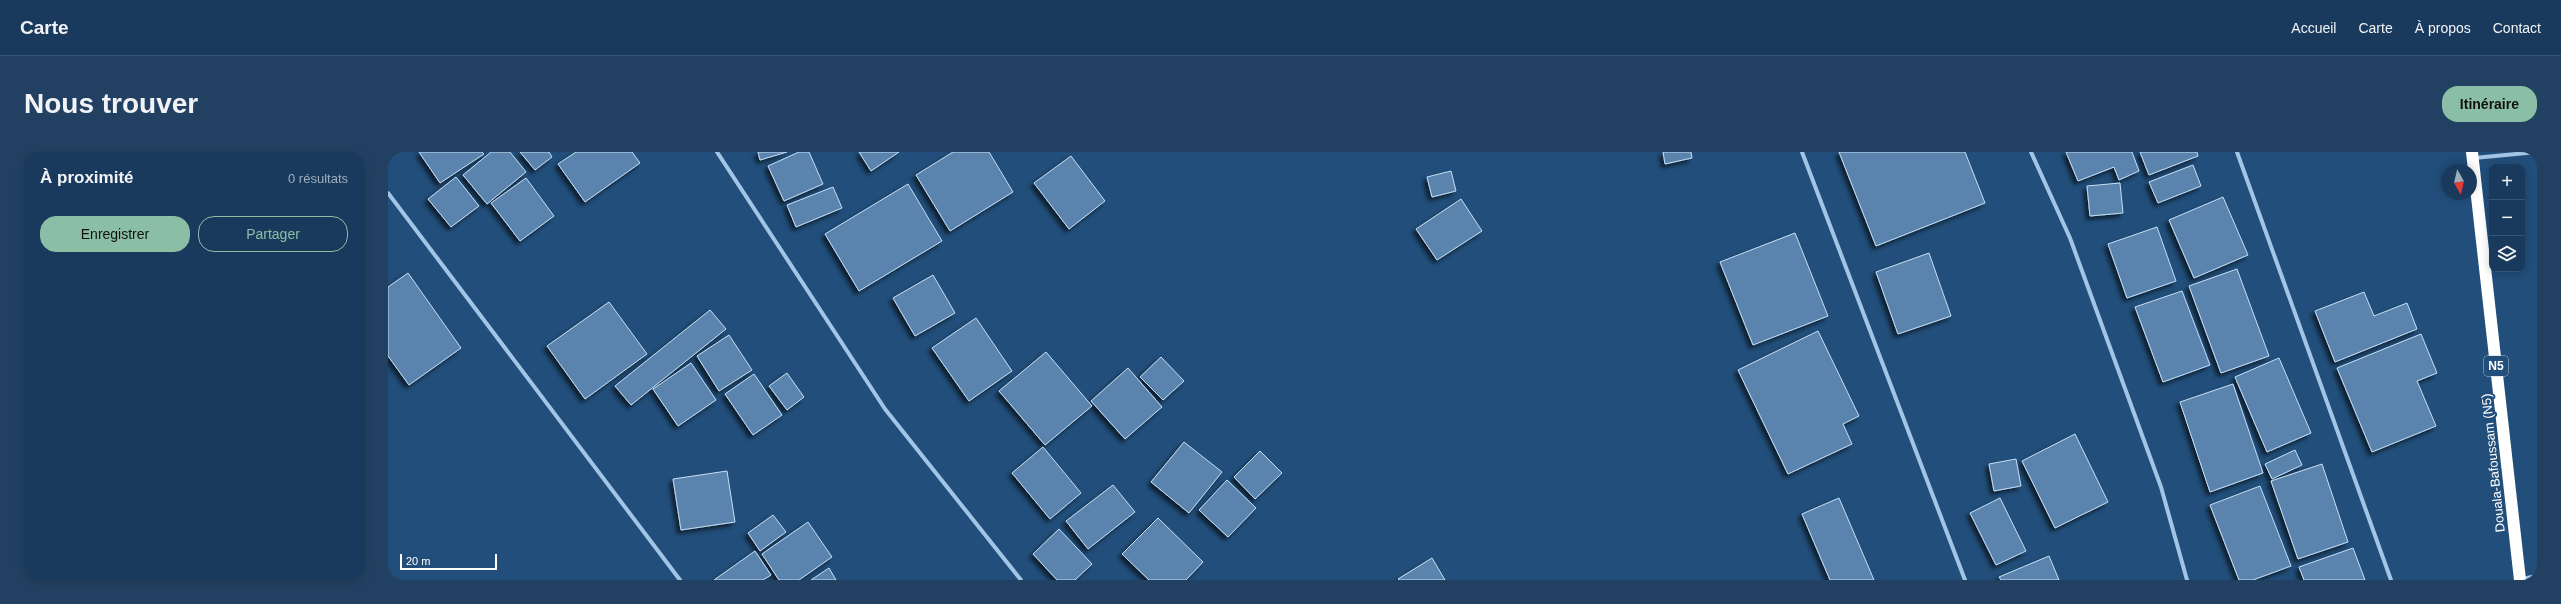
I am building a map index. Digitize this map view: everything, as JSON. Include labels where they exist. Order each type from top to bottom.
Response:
[{"type":"highway","name":"Douala-Bafoussam (N5)","points":[[2472,155],[2520,580]]},
{"type":"street","points":[[718,152],[885,409],[1021,580]]},
{"type":"street","points":[[1802,152],[1965,580]]},
{"type":"street","points":[[2031,152],[2070,238],[2161,487],[2187,580]]},
{"type":"street","points":[[2237,152],[2391,580]]},
{"type":"street","points":[[2472,155],[2537,152]]},
{"type":"street","points":[[388,193],[680,580]]},
{"type":"street","points":[[2520,580],[2537,576]]},
{"type":"building","points":[[419,152],[482,152],[484,154],[440,183]]},
{"type":"building","points":[[491,152],[510,152],[526,172],[487,204],[463,175]]},
{"type":"building","points":[[520,152],[549,152],[552,157],[535,170]]},
{"type":"building","points":[[576,152],[632,152],[640,163],[585,202],[558,164]]},
{"type":"building","points":[[758,152],[787,152],[760,160]]},
{"type":"building","points":[[799,152],[809,152],[823,184],[784,201],[768,166]]},
{"type":"building","points":[[859,152],[899,152],[871,171]]},
{"type":"building","points":[[953,152],[989,152],[1013,192],[950,231],[916,175]]},
{"type":"building","points":[[1663,152],[1691,152],[1692,158],[1665,164]]},
{"type":"building","points":[[1839,152],[1965,152],[1985,203],[1876,246]]},
{"type":"building","points":[[2066,152],[2132,152],[2139,171],[2119,180],[2114,167],[2078,181]]},
{"type":"building","points":[[2140,152],[2197,152],[2198,156],[2149,175]]},
{"type":"building","points":[[1071,156],[1105,201],[1069,229],[1034,183]]},
{"type":"building","points":[[2193,165],[2201,186],[2158,203],[2149,182]]},
{"type":"building","points":[[1451,171],[1456,191],[1432,197],[1427,177]]},
{"type":"building","points":[[456,177],[479,206],[451,227],[428,199]]},
{"type":"building","points":[[526,178],[554,216],[520,241],[491,203]]},
{"type":"building","points":[[2120,183],[2123,213],[2090,216],[2087,186]]},
{"type":"building","points":[[908,184],[942,241],[859,291],[825,234]]},
{"type":"building","points":[[833,187],[842,208],[796,227],[787,205]]},
{"type":"building","points":[[2223,197],[2248,255],[2194,278],[2169,220]]},
{"type":"building","points":[[1461,199],[1482,231],[1437,260],[1416,229]]},
{"type":"building","points":[[2157,227],[2176,281],[2127,298],[2108,244]]},
{"type":"building","points":[[1795,233],[1828,316],[1753,345],[1720,262]]},
{"type":"building","points":[[1929,253],[1951,316],[1898,334],[1876,272]]},
{"type":"building","points":[[2237,269],[2269,356],[2221,373],[2189,286]]},
{"type":"building","points":[[408,273],[461,348],[409,385],[388,356],[388,287]]},
{"type":"building","points":[[933,275],[955,313],[915,336],[893,298]]},
{"type":"building","points":[[2182,291],[2210,365],[2163,382],[2135,307]]},
{"type":"building","points":[[2364,292],[2374,316],[2407,303],[2417,329],[2335,362],[2315,311]]},
{"type":"building","points":[[609,302],[647,354],[585,399],[547,346]]},
{"type":"building","points":[[710,310],[726,329],[631,405],[615,386]]},
{"type":"building","points":[[976,318],[1012,371],[969,401],[932,348]]},
{"type":"building","points":[[1818,331],[1859,416],[1843,424],[1852,444],[1788,474],[1738,370]]},
{"type":"building","points":[[2421,334],[2437,373],[2417,381],[2436,426],[2372,452],[2337,368]]},
{"type":"building","points":[[729,335],[752,370],[719,391],[697,356]]},
{"type":"building","points":[[1046,352],[1092,406],[1045,445],[999,391]]},
{"type":"building","points":[[1161,357],[1184,381],[1163,400],[1140,377]]},
{"type":"building","points":[[2279,358],[2311,433],[2267,452],[2235,377]]},
{"type":"building","points":[[691,363],[716,400],[678,426],[653,389]]},
{"type":"building","points":[[1128,368],[1162,407],[1125,439],[1091,401]]},
{"type":"building","points":[[787,373],[804,397],[787,410],[769,386]]},
{"type":"building","points":[[754,374],[782,415],[753,435],[725,394]]},
{"type":"building","points":[[2233,384],[2263,473],[2210,492],[2180,402]]},
{"type":"building","points":[[2075,434],[2108,502],[2055,528],[2022,461]]},
{"type":"building","points":[[1184,442],[1222,472],[1189,513],[1151,482]]},
{"type":"building","points":[[1043,447],[1081,493],[1050,519],[1012,473]]},
{"type":"building","points":[[2295,450],[2302,465],[2272,479],[2265,464]]},
{"type":"building","points":[[1260,451],[1282,473],[1255,499],[1234,477]]},
{"type":"building","points":[[2016,459],[2021,486],[1994,491],[1989,464]]},
{"type":"building","points":[[2322,464],[2348,542],[2298,559],[2271,481]]},
{"type":"building","points":[[727,471],[735,522],[681,530],[673,479]]},
{"type":"building","points":[[1227,480],[1256,508],[1228,537],[1199,510]]},
{"type":"building","points":[[1113,485],[1135,512],[1088,549],[1066,521]]},
{"type":"building","points":[[2260,486],[2291,566],[2253,580],[2239,580],[2210,505]]},
{"type":"building","points":[[1839,498],[1874,580],[1830,580],[1802,514]]},
{"type":"building","points":[[2000,498],[2026,551],[1996,565],[1970,513]]},
{"type":"building","points":[[773,515],[786,532],[760,551],[748,533]]},
{"type":"building","points":[[1158,518],[1203,562],[1186,580],[1149,580],[1122,554]]},
{"type":"building","points":[[808,522],[832,557],[799,580],[779,580],[762,554]]},
{"type":"building","points":[[1059,529],[1092,564],[1075,580],[1057,580],[1033,554]]},
{"type":"building","points":[[2353,548],[2365,580],[2304,580],[2299,567]]},
{"type":"building","points":[[755,551],[771,575],[763,580],[714,580]]},
{"type":"building","points":[[2049,556],[2059,580],[2001,580],[1999,577]]},
{"type":"building","points":[[1432,558],[1445,580],[1398,579]]},
{"type":"building","points":[[829,568],[836,580],[811,580]]}]
